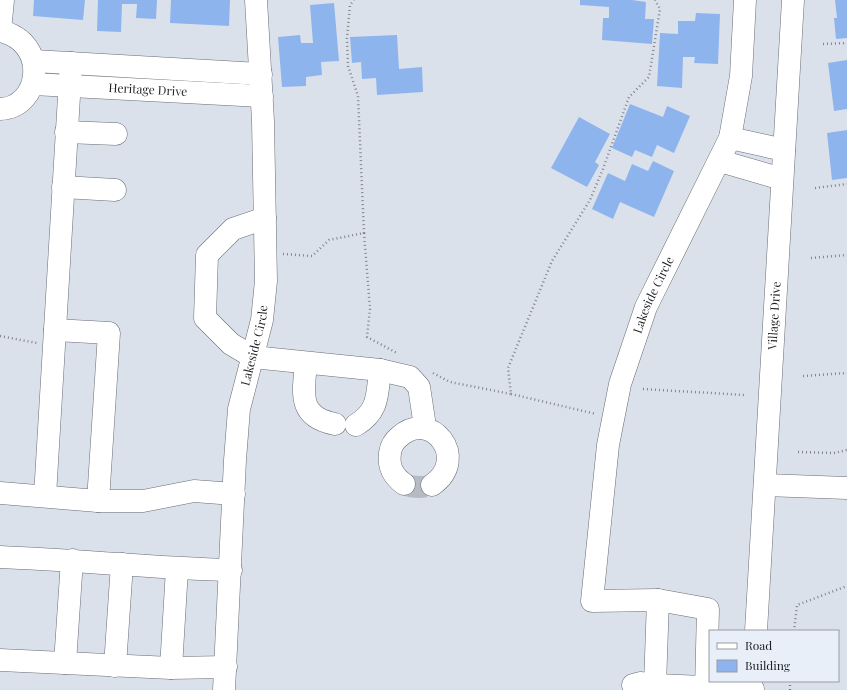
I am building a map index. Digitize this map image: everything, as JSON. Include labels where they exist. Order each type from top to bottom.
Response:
[{"type":"street","points":[[0,109],[16,104],[26,96],[33,84],[35,68],[34,60],[22,41],[12,34],[0,31],[3,0]]},
{"type":"street","name":"Lakeside Circle","points":[[224,690],[239,409],[243,388],[253,357],[262,320],[265,299],[266,259],[262,96],[256,0]]},
{"type":"street","name":"Lakeside Circle","points":[[658,600],[592,601],[608,445],[620,384],[646,307],[720,161],[730,138],[741,76],[745,0]]},
{"type":"street","name":"Village Drive","points":[[756,630],[793,0]]},
{"type":"street","name":"Heritage Drive","points":[[34,60],[261,74]]},
{"type":"street","points":[[45,496],[47,337],[63,187],[71,63]]},
{"type":"street","points":[[215,72],[216,94]]},
{"type":"street","name":"Heritage Drive","points":[[33,84],[262,96]]},
{"type":"street","points":[[66,132],[116,134]]},
{"type":"street","points":[[730,138],[784,150]]},
{"type":"street","points":[[720,161],[782,179]]},
{"type":"street","points":[[63,187],[115,190]]},
{"type":"street","points":[[264,218],[233,229],[207,255],[205,318],[231,344],[253,357],[306,364],[380,370],[410,377],[419,387],[424,420],[422,428]]},
{"type":"street","points":[[47,337],[109,333],[98,501]]},
{"type":"street","points":[[306,364],[303,398],[310,413],[324,422],[335,424]]},
{"type":"street","points":[[356,425],[368,418],[375,406],[380,370]]},
{"type":"street","points":[[404,484],[396,478],[391,469],[389,459],[390,449],[395,440],[402,433],[412,429],[422,428],[439,436],[445,444],[448,453],[445,472],[440,480],[432,485]]},
{"type":"street","points":[[765,485],[847,488]]},
{"type":"street","points":[[0,493],[98,501],[143,501],[194,491],[234,494]]},
{"type":"street","points":[[0,557],[72,560],[177,569],[231,570]]},
{"type":"street","points":[[65,663],[72,560]]},
{"type":"street","points":[[115,666],[122,564]]},
{"type":"street","points":[[171,668],[177,569]]},
{"type":"street","points":[[655,688],[658,600],[708,609],[706,689]]},
{"type":"street","points":[[0,660],[171,668],[226,667]]},
{"type":"street","points":[[633,685],[640,683],[655,688],[706,689],[753,687]]},
{"type":"path","points":[[354,0],[350,5],[347,45],[348,66],[358,96],[364,233],[370,309],[367,337],[402,356]]},
{"type":"path","points":[[511,394],[508,368],[552,261],[590,200],[629,97],[649,77],[660,9],[655,0]]},
{"type":"path","points":[[823,44],[847,43]]},
{"type":"path","points":[[815,188],[847,184]]},
{"type":"path","points":[[282,246],[283,254],[312,256],[329,240],[364,233]]},
{"type":"path","points":[[811,258],[847,255]]},
{"type":"path","points":[[0,336],[47,337]]},
{"type":"path","points":[[429,371],[450,382],[511,394],[600,415]]},
{"type":"path","points":[[803,376],[847,373]]},
{"type":"path","points":[[643,389],[744,395]]},
{"type":"path","points":[[798,452],[834,453],[847,450]]},
{"type":"path","points":[[794,630],[796,605],[847,586]]},
{"type":"building","points":[[34,0],[85,0],[83,20],[33,16]]},
{"type":"building","points":[[98,0],[157,0],[156,19],[136,18],[137,4],[122,4],[121,32],[97,31]]},
{"type":"building","points":[[171,0],[230,0],[229,26],[170,23]]},
{"type":"building","points":[[580,0],[632,0],[646,2],[645,19],[654,19],[652,44],[602,40],[603,18],[609,18],[609,7],[580,5]]},
{"type":"building","points":[[835,0],[847,0],[847,38],[836,39],[834,18],[837,18]]},
{"type":"building","points":[[334,3],[339,61],[321,62],[322,75],[306,77],[306,86],[282,87],[278,37],[300,35],[301,43],[313,43],[310,5]]},
{"type":"building","points":[[696,13],[720,14],[718,64],[694,63],[695,57],[683,57],[682,88],[657,86],[660,33],[678,34],[678,21],[695,21]]},
{"type":"building","points":[[397,35],[399,69],[422,67],[423,92],[377,95],[376,78],[362,79],[361,62],[352,63],[350,37]]},
{"type":"building","points":[[847,60],[847,109],[834,111],[828,63]]},
{"type":"building","points":[[630,104],[663,117],[667,106],[690,116],[674,153],[657,145],[652,157],[635,150],[632,157],[612,148]]},
{"type":"building","points":[[579,117],[610,134],[595,162],[599,165],[587,187],[551,168]]},
{"type":"building","points":[[847,130],[847,178],[832,180],[827,133]]},
{"type":"building","points":[[653,161],[674,171],[654,217],[620,202],[613,219],[592,209],[608,173],[625,181],[632,164],[648,171]]},
{"type":"tunnel","points":[[404,484],[418,487],[432,485]]}]
